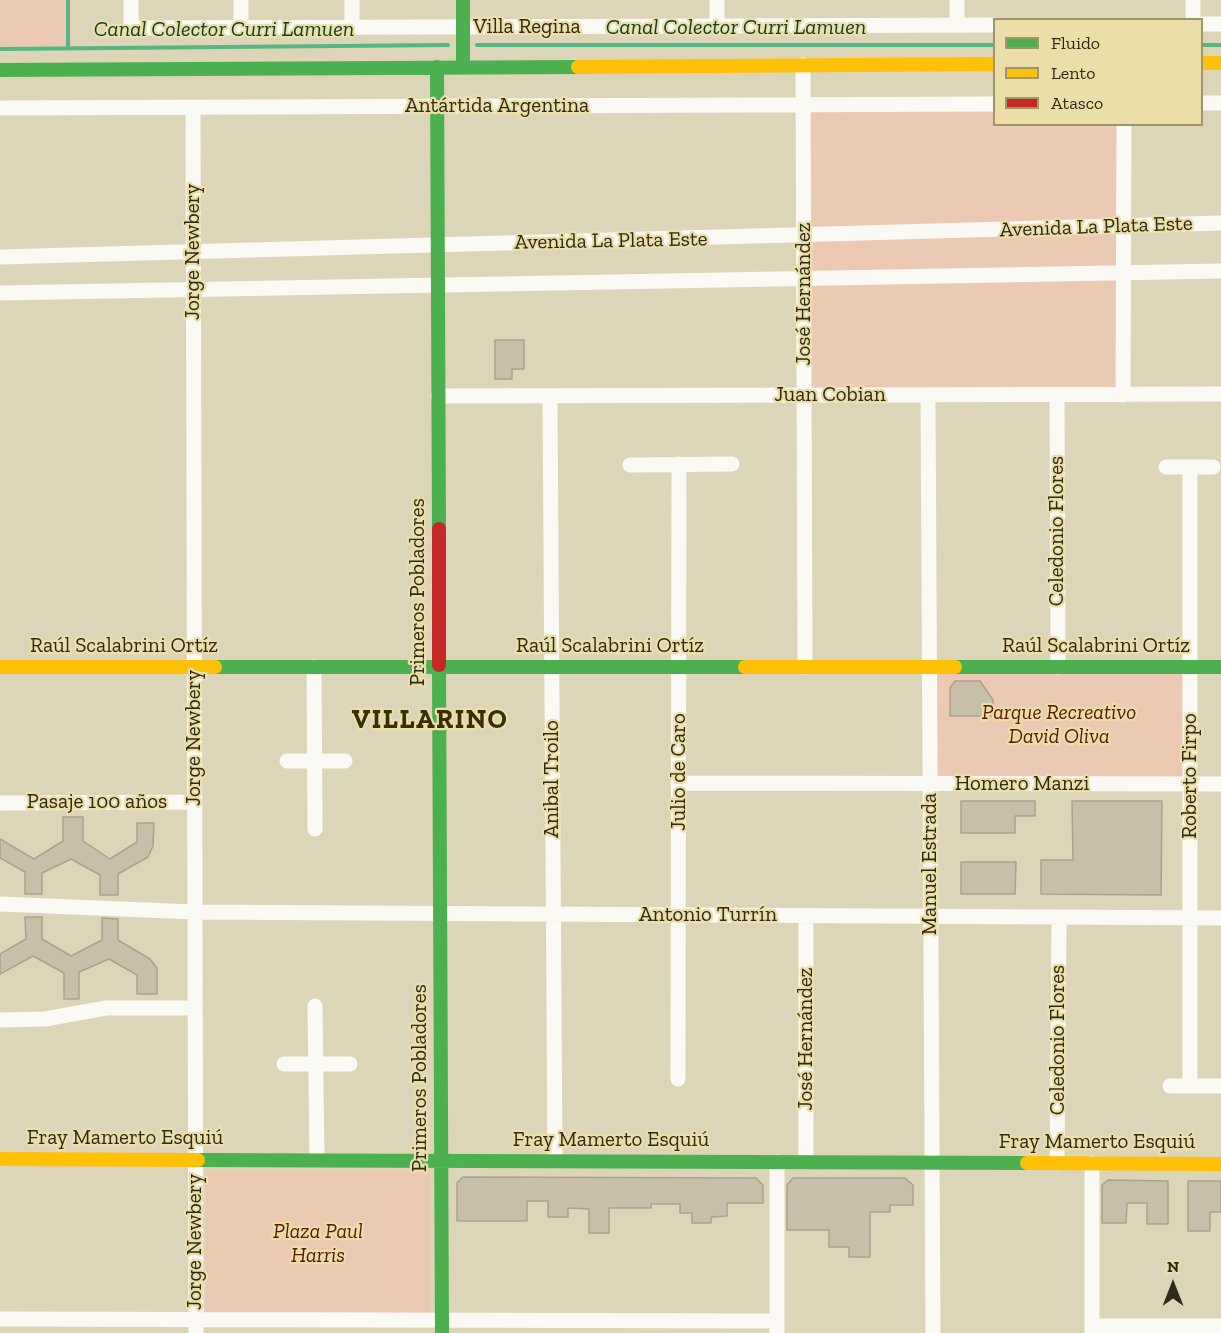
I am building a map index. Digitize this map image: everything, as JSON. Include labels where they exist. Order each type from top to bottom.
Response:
[{"type":"street","name":"Villa Regina","points":[[131,0],[131,28],[993,25]]},
{"type":"street","points":[[241,0],[241,28]]},
{"type":"street","points":[[352,0],[352,27]]},
{"type":"street","points":[[463,0],[463,67]]},
{"type":"street","points":[[717,0],[717,26]]},
{"type":"street","points":[[957,0],[957,25]]},
{"type":"street","points":[[1193,0],[1193,18]]},
{"type":"street","points":[[1203,24],[1221,24]]},
{"type":"street","points":[[1203,63],[1221,63]]},
{"type":"street","points":[[0,69],[993,64]]},
{"type":"street","name":"José Hernández","points":[[803,65],[805,667]]},
{"type":"street","name":"Primeros Pobladores","points":[[437,67],[442,1327]]},
{"type":"street","points":[[1203,103],[1221,103]]},
{"type":"street","name":"Antártida Argentina","points":[[0,108],[993,104]]},
{"type":"street","name":"Jorge Newbery","points":[[193,107],[196,1326]]},
{"type":"street","points":[[1123,395],[1124,126]]},
{"type":"street","name":"Avenida La Plata Este","points":[[0,256],[1221,223]]},
{"type":"street","name":"Avenida La Plata Este","points":[[0,293],[1221,271]]},
{"type":"street","name":"Juan Cobian","points":[[438,396],[1221,394]]},
{"type":"street","name":"Manuel Estrada","points":[[928,395],[933,1333]]},
{"type":"street","name":"Celedonio Flores","points":[[1057,395],[1058,667]]},
{"type":"street","name":"Anibal Troilo","points":[[550,396],[555,1161]]},
{"type":"street","points":[[630,465],[732,464]]},
{"type":"street","name":"Julio de Caro","points":[[678,1079],[679,465]]},
{"type":"street","points":[[1166,467],[1213,467]]},
{"type":"street","name":"Roberto Firpo","points":[[1190,467],[1190,1086]]},
{"type":"street","name":"Raúl Scalabrini Ortíz","points":[[0,667],[1221,667]]},
{"type":"street","points":[[314,667],[315,829]]},
{"type":"street","points":[[287,761],[345,761]]},
{"type":"street","name":"Homero Manzi","points":[[678,783],[1221,784]]},
{"type":"street","name":"Pasaje 100 años","points":[[0,803],[194,802]]},
{"type":"street","name":"Antonio Turrín","points":[[0,904],[194,912],[1221,918]]},
{"type":"street","name":"José Hernández","points":[[806,916],[806,1162]]},
{"type":"street","name":"Celedonio Flores","points":[[1056,1163],[1059,917]]},
{"type":"street","points":[[315,1006],[317,1160]]},
{"type":"street","points":[[0,1020],[45,1019],[106,1008],[194,1008]]},
{"type":"street","points":[[284,1064],[350,1065]]},
{"type":"street","points":[[1170,1086],[1221,1086]]},
{"type":"street","name":"Fray Mamerto Esquiú","points":[[0,1159],[1221,1164]]},
{"type":"street","points":[[0,1319],[196,1326],[777,1327],[777,1162]]},
{"type":"street","points":[[1092,1163],[1092,1329],[1221,1326]]},
{"type":"green space","points":[[0,0],[72,0],[72,45],[0,46]]},
{"type":"green space","points":[[809,111],[993,111],[993,126],[1117,126],[1117,388],[809,388]]},
{"type":"green space","name":"Parque Recreativo David Oliva","points":[[929,667],[1189,667],[1190,784],[930,783]]},
{"type":"green space","name":"Plaza Paul Harris","points":[[430,1170],[430,1317],[206,1318],[206,1171]]},
{"type":"building","points":[[495,340],[524,340],[524,369],[512,369],[512,379],[495,379]]},
{"type":"building","points":[[955,681],[980,681],[993,700],[993,716],[950,716],[950,688]]},
{"type":"building","points":[[961,801],[1035,801],[1035,816],[1015,816],[1015,833],[961,833]]},
{"type":"building","points":[[1072,801],[1162,801],[1161,895],[1041,894],[1041,860],[1073,860]]},
{"type":"building","points":[[63,817],[83,817],[83,841],[110,859],[137,842],[137,823],[154,823],[153,846],[148,857],[118,874],[118,895],[100,895],[100,875],[71,859],[42,873],[42,894],[25,894],[25,872],[0,858],[0,839],[34,859],[63,841]]},
{"type":"building","points":[[961,862],[1016,862],[1015,894],[961,894]]},
{"type":"building","points":[[25,917],[42,917],[42,939],[71,956],[102,940],[102,918],[118,919],[118,940],[150,959],[157,968],[157,994],[137,994],[137,975],[109,959],[79,972],[79,999],[64,999],[64,973],[33,956],[0,974],[0,954],[26,939]]},
{"type":"building","points":[[463,1177],[756,1178],[763,1185],[763,1203],[727,1203],[727,1216],[711,1217],[711,1223],[692,1223],[692,1213],[680,1213],[680,1204],[651,1204],[651,1208],[609,1208],[609,1233],[589,1233],[589,1209],[568,1208],[568,1217],[548,1217],[548,1201],[527,1201],[527,1221],[457,1221],[457,1183]]},
{"type":"building","points":[[793,1178],[905,1178],[913,1185],[913,1205],[890,1205],[890,1212],[870,1212],[870,1257],[849,1257],[849,1247],[829,1247],[829,1230],[787,1230],[787,1185]]},
{"type":"building","points":[[1108,1180],[1168,1181],[1168,1224],[1147,1224],[1147,1203],[1127,1203],[1126,1223],[1102,1223],[1102,1185]]},
{"type":"building","points":[[1188,1181],[1221,1181],[1221,1212],[1210,1212],[1210,1231],[1188,1231]]},
{"type":"waterway","points":[[68,0],[68,48]]},
{"type":"waterway","name":"Canal Colector Curri Lamuen","points":[[0,49],[448,45]]},
{"type":"waterway","name":"Canal Colector Curri Lamuen","points":[[477,45],[993,45]]},
{"type":"waterway","name":"Canal Colector Curri Lamuen","points":[[1203,45],[1221,45]]},
{"type":"traffic: fast","points":[[463,0],[463,67]]},
{"type":"traffic: fast","points":[[437,67],[439,529]]},
{"type":"traffic: fast","points":[[0,70],[578,67]]},
{"type":"traffic: fast","points":[[439,665],[442,1333]]},
{"type":"traffic: fast","points":[[215,667],[745,667]]},
{"type":"traffic: fast","points":[[955,667],[1221,667]]},
{"type":"traffic: fast","points":[[198,1160],[1027,1163]]},
{"type":"traffic: slow","points":[[1203,63],[1221,63]]},
{"type":"traffic: slow","points":[[578,67],[993,64]]},
{"type":"traffic: slow","points":[[0,667],[215,667]]},
{"type":"traffic: slow","points":[[745,667],[955,667]]},
{"type":"traffic: slow","points":[[0,1159],[198,1160]]},
{"type":"traffic: slow","points":[[1027,1163],[1221,1164]]},
{"type":"traffic: jam","points":[[439,529],[439,665]]},
{"type":"district","name":"VILLARINO","points":[[430,720]]}]
